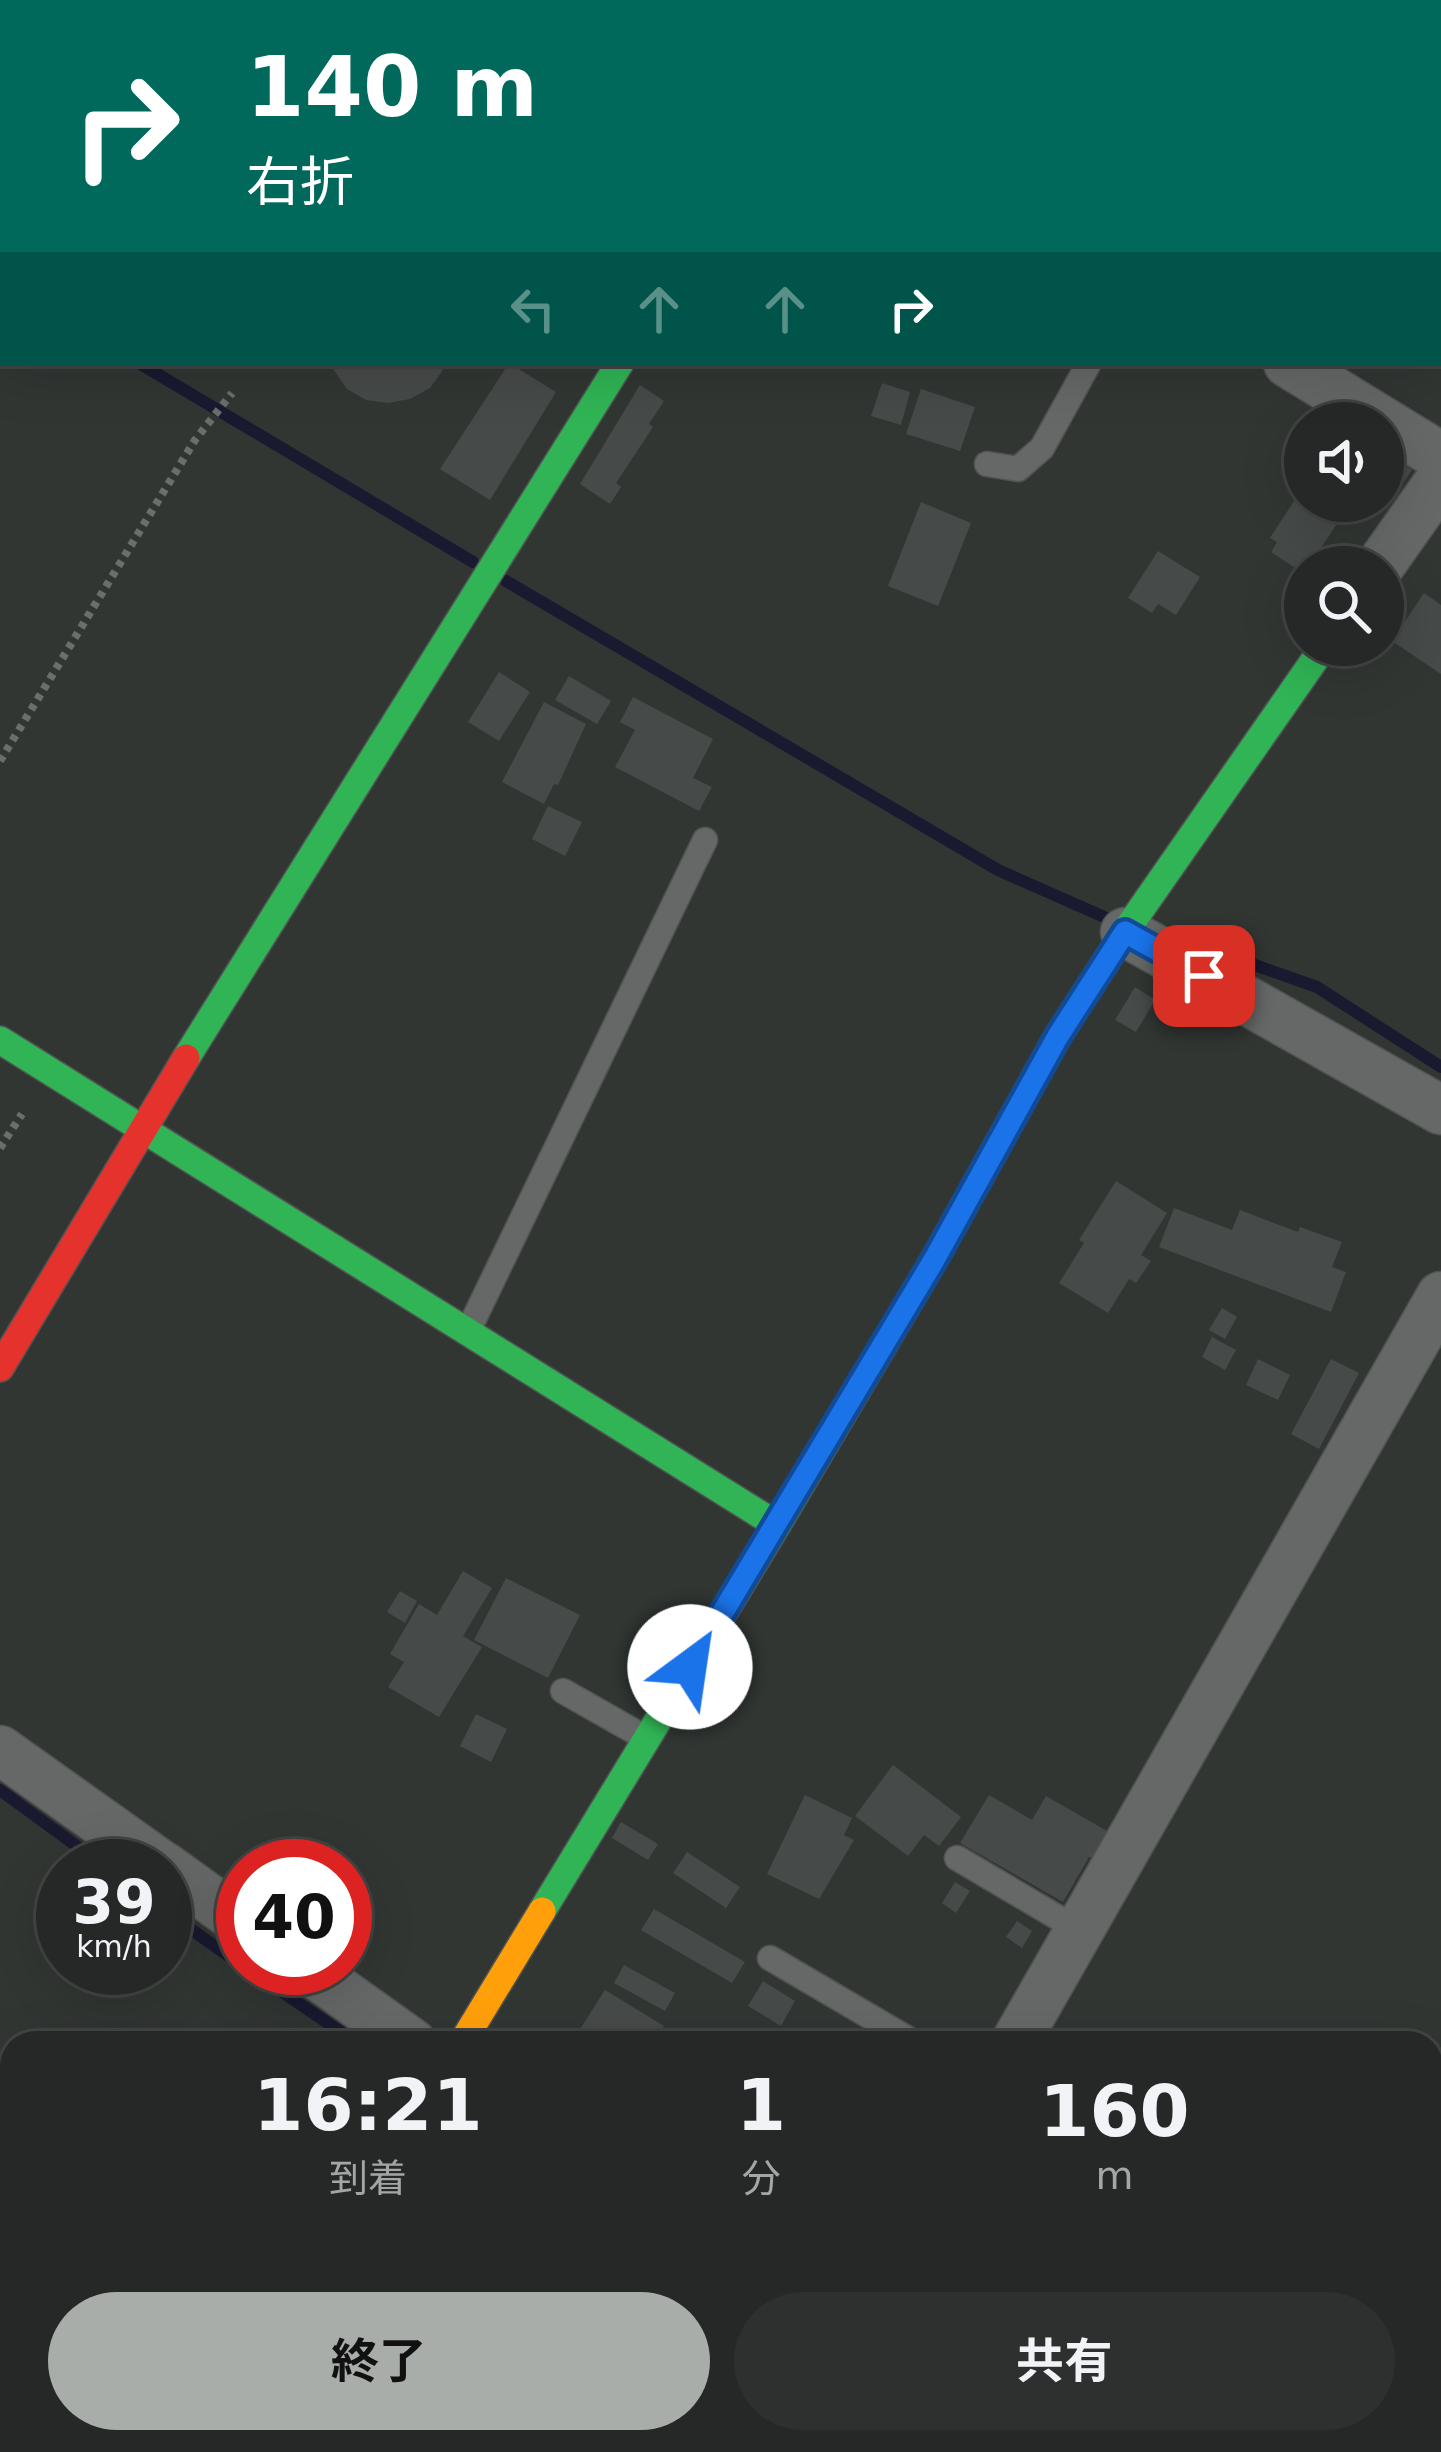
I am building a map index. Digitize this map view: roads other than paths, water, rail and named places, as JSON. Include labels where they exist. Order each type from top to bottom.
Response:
[{"type":"street","points":[[0,1368],[142,1130],[618,366]]},
{"type":"street","points":[[1293,366],[1441,457]]},
{"type":"street","points":[[1394,546],[1441,478]]},
{"type":"street","points":[[469,2031],[934,1260],[1058,1036],[1310,666]]},
{"type":"street","points":[[1125,932],[1441,1110]]},
{"type":"street","points":[[0,1040],[777,1525]]},
{"type":"street","points":[[1022,2031],[1441,1296]]},
{"type":"street","points":[[0,1750],[125,1839]]},
{"type":"street","points":[[345,1995],[395,2031]]},
{"type":"lane","points":[[987,464],[1018,469],[1042,448],[1087,366]]},
{"type":"lane","points":[[468,1331],[705,840]]},
{"type":"lane","points":[[562,1691],[647,1738]]},
{"type":"lane","points":[[957,1858],[1079,1930]]},
{"type":"lane","points":[[770,1958],[895,2031]]},
{"type":"waterway","points":[[144,366],[473,562]]},
{"type":"waterway","points":[[506,581],[998,870],[1111,920]]},
{"type":"waterway","points":[[1192,948],[1224,954],[1317,987],[1441,1067]]},
{"type":"waterway","points":[[0,1790],[67,1839]]},
{"type":"waterway","points":[[192,1930],[216,1947]]},
{"type":"waterway","points":[[287,1995],[339,2031]]}]
